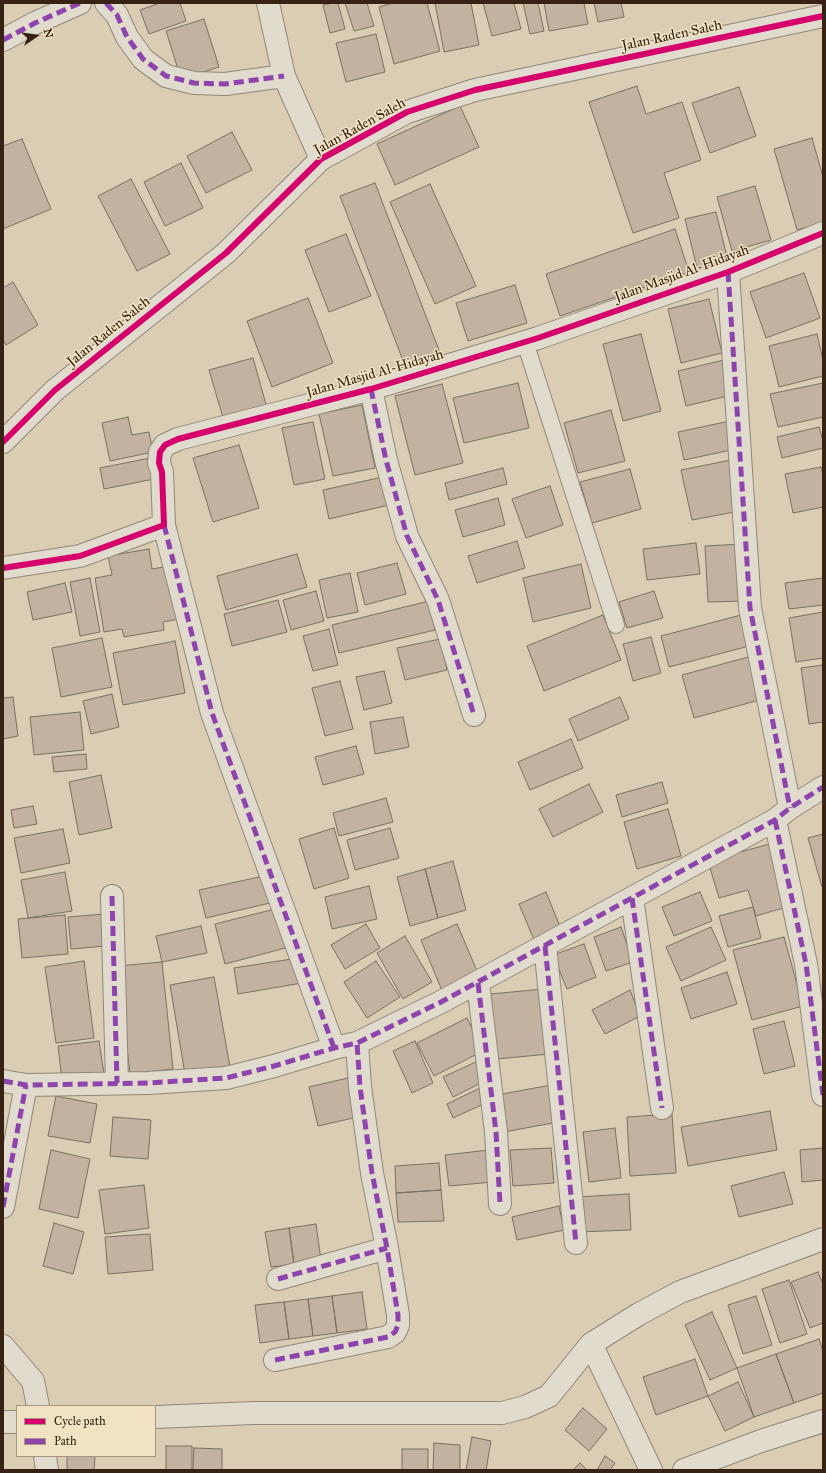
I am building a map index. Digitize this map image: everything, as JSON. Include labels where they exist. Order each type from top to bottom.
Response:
[{"type":"street","points":[[3,40],[35,23],[80,3]]},
{"type":"street","points":[[106,3],[116,14],[127,37],[144,59],[166,76],[194,83],[225,84],[284,76]]},
{"type":"street","points":[[268,3],[284,76],[321,159]]},
{"type":"street","name":"Jalan Raden Saleh","points":[[3,442],[55,390],[226,253],[321,159],[407,112],[475,90],[823,16]]},
{"type":"street","name":"Jalan Masjid Al-Hidayah","points":[[164,525],[162,472],[159,463],[160,452],[164,445],[178,439],[371,389],[525,342],[728,272],[823,233]]},
{"type":"street","points":[[728,272],[750,608],[806,964],[823,1095]]},
{"type":"street","points":[[371,389],[386,460],[407,536],[438,600],[474,715]]},
{"type":"street","points":[[3,568],[80,556],[164,525],[212,713],[334,1048]]},
{"type":"street","points":[[3,1081],[26,1086],[148,1083],[226,1078],[357,1042],[441,1002],[545,946],[782,814],[823,788]]},
{"type":"street","points":[[112,896],[117,1083]]},
{"type":"street","points":[[632,898],[662,1108]]},
{"type":"street","points":[[545,946],[576,1243]]},
{"type":"street","points":[[478,982],[496,1132],[500,1204]]},
{"type":"street","points":[[275,1360],[388,1337],[395,1332],[398,1325],[398,1315],[387,1248],[372,1173],[360,1087],[357,1042]]},
{"type":"street","points":[[3,1206],[26,1086]]},
{"type":"street","points":[[156,1417],[254,1413],[502,1413],[525,1407],[549,1396],[591,1344],[640,1314],[680,1292],[823,1239]]},
{"type":"street","points":[[278,1279],[387,1248]]},
{"type":"street","points":[[591,1344],[651,1470]]},
{"type":"street","points":[[3,1346],[33,1381],[38,1405]]},
{"type":"street","points":[[684,1470],[762,1441],[823,1421]]},
{"type":"street","points":[[3,1422],[16,1422]]},
{"type":"street","points":[[45,1457],[47,1470]]},
{"type":"lane","points":[[525,342],[616,626]]},
{"type":"building","points":[[160,3],[180,3],[186,21],[149,34],[140,10]]},
{"type":"building","points":[[338,3],[345,29],[330,33],[323,5]]},
{"type":"building","points":[[345,3],[367,3],[374,26],[354,31]]},
{"type":"building","points":[[393,3],[427,3],[440,51],[394,64],[379,7]]},
{"type":"building","points":[[435,3],[471,3],[479,45],[444,52]]},
{"type":"building","points":[[483,3],[514,3],[521,29],[492,36]]},
{"type":"building","points":[[523,3],[538,3],[544,31],[530,34]]},
{"type":"building","points":[[544,3],[584,3],[588,24],[549,31]]},
{"type":"building","points":[[594,3],[621,3],[624,17],[598,22]]},
{"type":"building","points":[[204,19],[219,67],[181,79],[166,31]]},
{"type":"building","points":[[376,34],[385,72],[346,82],[336,43]]},
{"type":"building","points":[[637,86],[646,114],[682,102],[701,160],[664,173],[679,218],[633,233],[589,102]]},
{"type":"building","points":[[739,87],[756,136],[710,153],[692,103]]},
{"type":"building","points":[[460,106],[479,147],[395,185],[377,144]]},
{"type":"building","points":[[232,132],[252,170],[206,193],[187,156]]},
{"type":"building","points":[[812,138],[823,177],[823,223],[797,230],[774,149]]},
{"type":"building","points":[[22,139],[51,209],[3,229],[3,146]]},
{"type":"building","points":[[181,163],[203,208],[165,226],[144,182]]},
{"type":"building","points":[[131,179],[170,254],[137,271],[98,196]]},
{"type":"building","points":[[375,183],[442,358],[407,371],[340,196]]},
{"type":"building","points":[[430,184],[476,286],[435,304],[390,202]]},
{"type":"building","points":[[755,186],[771,240],[732,251],[717,197]]},
{"type":"building","points":[[716,212],[728,261],[697,268],[685,219]]},
{"type":"building","points":[[675,229],[689,272],[560,316],[546,274]]},
{"type":"building","points":[[346,234],[371,296],[329,312],[305,250]]},
{"type":"building","points":[[804,273],[820,318],[766,338],[750,292]]},
{"type":"building","points":[[13,282],[38,325],[6,345],[3,340],[3,288]]},
{"type":"building","points":[[515,285],[527,323],[468,341],[456,303]]},
{"type":"building","points":[[308,298],[333,363],[272,387],[247,321]]},
{"type":"building","points":[[709,299],[722,353],[681,363],[668,309]]},
{"type":"building","points":[[641,334],[661,411],[623,421],[603,344]]},
{"type":"building","points":[[817,334],[823,360],[823,376],[779,387],[769,346]]},
{"type":"building","points":[[253,358],[267,408],[224,421],[209,370]]},
{"type":"building","points":[[728,359],[736,394],[686,406],[678,371]]},
{"type":"building","points":[[518,383],[529,428],[464,443],[453,398]]},
{"type":"building","points":[[823,383],[823,417],[778,427],[770,394]]},
{"type":"building","points":[[442,384],[463,463],[415,475],[395,396]]},
{"type":"building","points":[[362,405],[375,468],[333,476],[319,414]]},
{"type":"building","points":[[611,410],[625,461],[578,473],[564,423]]},
{"type":"building","points":[[128,417],[132,435],[149,432],[153,452],[110,461],[102,423]]},
{"type":"building","points":[[730,421],[736,449],[684,460],[678,432]]},
{"type":"building","points":[[313,422],[325,479],[294,485],[282,428]]},
{"type":"building","points":[[819,427],[823,441],[823,448],[782,458],[777,437]]},
{"type":"building","points":[[239,445],[259,508],[213,522],[193,458]]},
{"type":"building","points":[[155,457],[159,478],[104,489],[100,468]]},
{"type":"building","points":[[731,460],[740,511],[692,520],[681,470]]},
{"type":"building","points":[[821,467],[823,475],[823,507],[793,513],[785,474]]},
{"type":"building","points":[[503,468],[507,484],[449,500],[445,483]]},
{"type":"building","points":[[630,469],[641,509],[592,523],[580,482]]},
{"type":"building","points":[[383,477],[389,505],[329,519],[323,490]]},
{"type":"building","points":[[550,486],[563,525],[526,538],[512,499]]},
{"type":"building","points":[[498,498],[505,525],[463,537],[455,510]]},
{"type":"building","points":[[517,541],[525,568],[477,583],[468,556]]},
{"type":"building","points":[[696,543],[700,574],[647,580],[643,549]]},
{"type":"building","points":[[743,544],[746,601],[708,602],[705,546]]},
{"type":"building","points":[[149,549],[152,569],[169,566],[179,619],[163,622],[164,630],[124,637],[122,629],[104,632],[95,578],[112,575],[108,556]]},
{"type":"building","points":[[297,554],[307,587],[226,610],[217,576]]},
{"type":"building","points":[[397,563],[406,594],[365,605],[357,573]]},
{"type":"building","points":[[581,564],[591,608],[533,622],[523,578]]},
{"type":"building","points":[[350,573],[358,612],[327,618],[319,580]]},
{"type":"building","points":[[90,578],[100,632],[80,636],[70,582]]},
{"type":"building","points":[[823,578],[823,605],[789,609],[785,583]]},
{"type":"building","points":[[65,583],[72,612],[33,620],[27,592]]},
{"type":"building","points":[[316,591],[324,621],[291,630],[283,600]]},
{"type":"building","points":[[654,591],[663,618],[627,628],[619,602]]},
{"type":"building","points":[[278,600],[287,632],[232,646],[224,614]]},
{"type":"building","points":[[429,601],[435,630],[339,653],[332,625]]},
{"type":"building","points":[[823,612],[823,658],[796,662],[789,618]]},
{"type":"building","points":[[745,614],[753,645],[669,667],[661,636]]},
{"type":"building","points":[[603,615],[621,660],[544,691],[527,646]]},
{"type":"building","points":[[329,629],[338,665],[313,671],[303,636]]},
{"type":"building","points":[[651,637],[661,673],[633,681],[623,644]]},
{"type":"building","points":[[102,638],[112,687],[61,697],[52,648]]},
{"type":"building","points":[[440,639],[447,670],[405,680],[397,648]]},
{"type":"building","points":[[175,641],[185,693],[123,705],[113,653]]},
{"type":"building","points":[[752,656],[763,699],[694,718],[682,675]]},
{"type":"building","points":[[823,665],[823,722],[809,724],[801,668]]},
{"type":"building","points":[[384,671],[392,703],[364,710],[356,677]]},
{"type":"building","points":[[340,681],[353,729],[325,736],[312,688]]},
{"type":"building","points":[[112,694],[119,727],[91,734],[83,701]]},
{"type":"building","points":[[13,697],[18,736],[3,739],[3,698]]},
{"type":"building","points":[[620,697],[629,719],[578,741],[569,719]]},
{"type":"building","points":[[80,712],[84,750],[34,755],[30,717]]},
{"type":"building","points":[[403,717],[409,747],[375,754],[370,722]]},
{"type":"building","points":[[571,739],[583,768],[530,790],[518,762]]},
{"type":"building","points":[[356,746],[364,774],[323,785],[315,757]]},
{"type":"building","points":[[86,754],[87,769],[54,772],[52,757]]},
{"type":"building","points":[[101,775],[112,828],[79,835],[69,782]]},
{"type":"building","points":[[662,782],[668,803],[622,817],[616,795]]},
{"type":"building","points":[[589,784],[603,812],[553,837],[539,809]]},
{"type":"building","points":[[386,798],[393,822],[339,836],[333,813]]},
{"type":"building","points":[[33,806],[37,824],[14,828],[11,810]]},
{"type":"building","points":[[668,809],[681,856],[637,869],[624,822]]},
{"type":"building","points":[[334,828],[349,878],[314,889],[299,839]]},
{"type":"building","points":[[390,828],[399,858],[355,870],[347,840]]},
{"type":"building","points":[[63,829],[70,863],[21,873],[14,838]]},
{"type":"building","points":[[823,834],[823,887],[822,887],[808,838]]},
{"type":"building","points":[[773,843],[790,906],[756,916],[748,890],[719,898],[708,861]]},
{"type":"building","points":[[453,861],[466,910],[438,918],[425,869]]},
{"type":"building","points":[[425,869],[438,918],[410,926],[397,877]]},
{"type":"building","points":[[65,872],[72,911],[28,918],[21,880]]},
{"type":"building","points":[[264,876],[270,903],[206,918],[199,890]]},
{"type":"building","points":[[369,886],[377,919],[332,929],[325,897]]},
{"type":"building","points":[[546,892],[561,929],[534,940],[519,904]]},
{"type":"building","points":[[700,892],[712,921],[674,936],[662,907]]},
{"type":"building","points":[[753,907],[761,938],[728,947],[719,916]]},
{"type":"building","points":[[279,908],[289,947],[225,964],[215,924]]},
{"type":"building","points":[[104,914],[106,946],[71,949],[68,917]]},
{"type":"building","points":[[65,915],[68,954],[22,958],[18,919]]},
{"type":"building","points":[[366,924],[380,948],[345,969],[331,945]]},
{"type":"building","points":[[457,924],[480,978],[443,993],[421,940]]},
{"type":"building","points":[[201,926],[207,953],[162,962],[156,936]]},
{"type":"building","points":[[621,927],[633,962],[606,971],[594,937]]},
{"type":"building","points":[[711,927],[726,960],[681,981],[666,947]]},
{"type":"building","points":[[405,936],[432,982],[403,999],[377,953]]},
{"type":"building","points":[[784,937],[803,1006],[752,1020],[733,950]]},
{"type":"building","points":[[584,944],[596,977],[567,989],[553,955]]},
{"type":"building","points":[[298,958],[302,983],[238,994],[234,968]]},
{"type":"building","points":[[84,961],[94,1038],[56,1043],[45,967]]},
{"type":"building","points":[[376,961],[400,997],[367,1018],[344,982]]},
{"type":"building","points":[[162,962],[173,1069],[130,1074],[118,966]]},
{"type":"building","points":[[727,972],[737,1004],[691,1019],[681,988]]},
{"type":"building","points":[[214,977],[230,1067],[185,1074],[170,985]]},
{"type":"building","points":[[544,989],[550,1054],[496,1059],[490,994]]},
{"type":"building","points":[[630,990],[640,1016],[605,1034],[592,1010]]},
{"type":"building","points":[[467,1018],[483,1051],[434,1076],[417,1043]]},
{"type":"building","points":[[784,1021],[795,1066],[764,1074],[753,1029]]},
{"type":"building","points":[[99,1041],[104,1074],[62,1080],[58,1046]]},
{"type":"building","points":[[415,1041],[433,1083],[412,1093],[393,1051]]},
{"type":"building","points":[[478,1061],[487,1080],[453,1097],[443,1077]]},
{"type":"building","points":[[352,1077],[362,1116],[318,1126],[309,1087]]},
{"type":"building","points":[[551,1085],[558,1122],[504,1132],[497,1095]]},
{"type":"building","points":[[482,1087],[488,1102],[453,1118],[447,1104]]},
{"type":"building","points":[[56,1096],[97,1104],[90,1143],[48,1136]]},
{"type":"building","points":[[770,1111],[777,1150],[688,1166],[681,1127]]},
{"type":"building","points":[[672,1114],[676,1173],[630,1176],[627,1117]]},
{"type":"building","points":[[113,1117],[151,1120],[148,1159],[110,1156]]},
{"type":"building","points":[[615,1128],[621,1178],[589,1182],[583,1132]]},
{"type":"building","points":[[551,1148],[554,1183],[513,1186],[510,1150]]},
{"type":"building","points":[[823,1148],[823,1180],[802,1182],[800,1150]]},
{"type":"building","points":[[51,1150],[90,1159],[78,1218],[39,1209]]},
{"type":"building","points":[[489,1150],[493,1182],[449,1186],[445,1155]]},
{"type":"building","points":[[439,1163],[441,1190],[396,1193],[395,1166]]},
{"type":"building","points":[[784,1172],[793,1204],[739,1217],[731,1186]]},
{"type":"building","points":[[144,1185],[149,1228],[105,1234],[99,1190]]},
{"type":"building","points":[[441,1190],[444,1221],[398,1222],[396,1193]]},
{"type":"building","points":[[629,1194],[631,1230],[578,1232],[577,1197]]},
{"type":"building","points":[[559,1206],[564,1230],[517,1240],[512,1217]]},
{"type":"building","points":[[54,1223],[84,1232],[73,1274],[43,1266]]},
{"type":"building","points":[[316,1224],[321,1260],[294,1264],[289,1228]]},
{"type":"building","points":[[289,1228],[294,1264],[271,1267],[265,1232]]},
{"type":"building","points":[[150,1234],[153,1270],[108,1274],[105,1237]]},
{"type":"building","points":[[818,1272],[823,1284],[823,1323],[810,1328],[791,1282]]},
{"type":"building","points":[[789,1280],[807,1334],[780,1343],[762,1289]]},
{"type":"building","points":[[362,1292],[367,1329],[337,1333],[332,1296]]},
{"type":"building","points":[[332,1296],[337,1333],[313,1336],[308,1299]]},
{"type":"building","points":[[756,1296],[772,1345],[743,1354],[728,1305]]},
{"type":"building","points":[[308,1299],[313,1336],[289,1339],[284,1302]]},
{"type":"building","points":[[284,1302],[289,1339],[260,1343],[255,1305]]},
{"type":"building","points":[[712,1312],[737,1368],[710,1380],[685,1325]]},
{"type":"building","points":[[819,1339],[823,1351],[823,1393],[794,1403],[776,1354]]},
{"type":"building","points":[[776,1354],[794,1403],[754,1417],[737,1368]]},
{"type":"building","points":[[695,1359],[708,1396],[656,1415],[643,1377]]},
{"type":"building","points":[[738,1382],[754,1417],[725,1431],[708,1396]]},
{"type":"building","points":[[583,1408],[607,1429],[589,1451],[565,1430]]},
{"type":"building","points":[[472,1437],[491,1441],[486,1470],[466,1470]]},
{"type":"building","points":[[434,1443],[460,1445],[460,1470],[433,1470]]},
{"type":"building","points":[[166,1446],[192,1446],[192,1470],[166,1470]]},
{"type":"building","points":[[194,1448],[222,1449],[222,1470],[193,1470]]},
{"type":"building","points":[[402,1449],[428,1449],[428,1470],[402,1470]]},
{"type":"building","points":[[605,1456],[615,1463],[610,1470],[597,1470]]},
{"type":"building","points":[[67,1457],[95,1457],[94,1470],[67,1470]]},
{"type":"building","points":[[580,1463],[587,1470],[573,1470]]},
{"type":"marked path","points":[[3,40],[35,23],[80,3]]},
{"type":"marked path","points":[[106,3],[117,15],[127,37],[143,59],[166,76],[194,83],[225,84],[284,76]]},
{"type":"marked path","points":[[728,272],[750,608],[790,808]]},
{"type":"marked path","points":[[371,389],[386,460],[407,536],[438,600],[474,715]]},
{"type":"marked path","points":[[164,525],[212,713],[334,1048]]},
{"type":"marked path","points":[[3,1081],[26,1085],[148,1083],[226,1078],[357,1043],[441,1002],[775,820],[790,808],[823,787]]},
{"type":"marked path","points":[[775,820],[806,964],[823,1095]]},
{"type":"marked path","points":[[112,896],[117,1083]]},
{"type":"marked path","points":[[632,898],[662,1108]]},
{"type":"marked path","points":[[545,946],[576,1243]]},
{"type":"marked path","points":[[478,983],[496,1132],[500,1204]]},
{"type":"marked path","points":[[275,1360],[388,1337],[395,1332],[398,1325],[398,1315],[387,1248],[372,1173],[360,1087],[357,1043]]},
{"type":"marked path","points":[[3,1207],[26,1085]]},
{"type":"marked path","points":[[278,1279],[387,1248]]},
{"type":"cycle path","points":[[3,442],[55,390],[226,253],[321,159],[407,112],[475,90],[823,16]]},
{"type":"cycle path","points":[[3,568],[80,556],[164,525],[162,472],[159,463],[160,452],[165,445],[178,439],[371,389],[538,338],[728,272],[823,233]]}]
